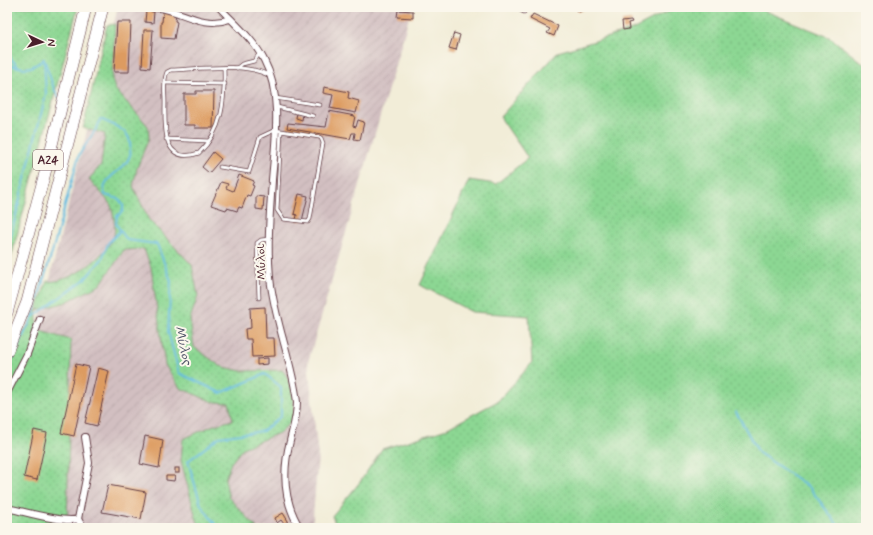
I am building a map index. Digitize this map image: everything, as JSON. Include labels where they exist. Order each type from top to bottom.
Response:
[{"type":"highway","name":"Α24","points":[[7,313],[45,173],[86,7]]},
{"type":"highway","name":"Α24","points":[[7,352],[27,302],[103,7]]},
{"type":"street","points":[[140,8],[155,7],[172,10],[207,23],[218,23],[230,19]]},
{"type":"street","name":"Μύλοι","points":[[219,7],[260,52],[271,77],[275,98],[278,130],[270,239],[272,290],[297,402],[296,418],[286,462],[285,487],[289,510],[300,528]]},
{"type":"street","points":[[7,393],[27,354],[40,319]]},
{"type":"street","points":[[83,528],[78,519],[89,463],[85,437]]},
{"type":"street","points":[[7,508],[60,519],[74,521],[78,519]]},
{"type":"lane","points":[[514,7],[524,12]]},
{"type":"lane","points":[[237,68],[242,64],[254,61],[260,52]]},
{"type":"lane","points":[[224,68],[225,84],[223,105],[216,131],[199,153],[184,155],[172,150],[166,139],[164,126],[165,84],[166,73],[168,70],[224,68],[237,68],[257,71],[271,77]]},
{"type":"lane","points":[[165,84],[225,84]]},
{"type":"lane","points":[[275,98],[320,105]]},
{"type":"lane","points":[[275,107],[313,116]]},
{"type":"lane","points":[[220,167],[249,172],[260,138],[278,130],[319,137],[323,141],[310,219],[306,223],[283,219],[277,210],[278,130]]},
{"type":"lane","points":[[166,139],[209,140]]},
{"type":"lane","points":[[259,298],[257,243],[261,240],[270,239]]},
{"type":"shaded area","points":[[118,7],[412,7],[308,362],[318,456],[312,528],[67,528],[71,340],[37,330]]},
{"type":"green space","points":[[7,7],[78,7],[7,273]]},
{"type":"green space","points":[[677,7],[756,7],[831,38],[866,66],[866,528],[337,528],[332,516],[360,482],[382,449],[444,430],[498,401],[532,363],[529,316],[472,312],[420,285],[469,180],[496,184],[528,158],[500,117],[558,52],[632,30]]},
{"type":"green space","points":[[115,24],[112,79],[115,89],[148,126],[149,138],[137,168],[133,186],[149,220],[192,265],[198,296],[190,319],[194,347],[220,366],[241,371],[282,370],[289,380],[291,387],[294,419],[279,433],[243,448],[231,463],[225,479],[229,498],[257,528],[201,528],[196,518],[181,461],[183,439],[214,425],[233,420],[229,403],[213,402],[180,388],[165,365],[151,267],[144,249],[124,250],[100,285],[64,303],[37,310],[37,330],[71,340],[67,528],[7,528],[7,360],[37,309],[47,281],[56,281],[65,278],[86,267],[104,251],[115,232],[111,205],[89,179],[101,165],[105,134],[83,128],[107,25]]},
{"type":"building","points":[[588,7],[579,12],[575,8]]},
{"type":"building","points":[[398,10],[413,11],[413,18],[397,17]]},
{"type":"building","points":[[146,11],[154,12],[153,23],[145,22]]},
{"type":"building","points":[[163,12],[176,13],[175,21],[177,22],[174,39],[161,38],[161,22]]},
{"type":"building","points":[[533,14],[558,26],[554,36],[547,33],[550,29],[530,19]]},
{"type":"building","points":[[631,20],[632,22],[628,23],[629,29],[623,30],[622,21]]},
{"type":"building","points":[[117,22],[131,22],[129,72],[114,72]]},
{"type":"building","points":[[144,30],[153,30],[150,68],[142,67]]},
{"type":"building","points":[[454,33],[460,35],[456,50],[449,48]]},
{"type":"building","points":[[324,87],[349,92],[348,98],[359,101],[356,113],[330,108],[333,95],[323,93]]},
{"type":"building","points":[[196,91],[214,91],[213,128],[195,128],[195,125],[184,125],[184,94],[196,94]]},
{"type":"building","points":[[329,111],[355,116],[353,126],[356,127],[358,120],[364,122],[360,140],[354,139],[355,133],[352,133],[350,139],[287,128],[288,123],[326,127]]},
{"type":"building","points":[[297,113],[303,114],[302,120],[296,118]]},
{"type":"building","points":[[213,152],[221,159],[209,173],[202,167]]},
{"type":"building","points":[[239,175],[254,181],[252,185],[254,186],[250,196],[247,195],[242,208],[239,207],[237,211],[227,208],[226,210],[211,205],[221,182],[228,184],[226,188],[233,191]]},
{"type":"building","points":[[299,194],[308,196],[302,221],[296,220],[297,215],[294,214]]},
{"type":"building","points":[[256,196],[264,197],[263,210],[256,209]]},
{"type":"building","points":[[265,307],[266,338],[274,338],[275,356],[252,357],[251,339],[246,339],[245,329],[251,328],[250,308]]},
{"type":"building","points":[[268,358],[268,364],[257,365],[257,359]]},
{"type":"building","points":[[76,364],[89,367],[74,436],[61,433]]},
{"type":"building","points":[[98,368],[109,371],[97,426],[85,423]]},
{"type":"building","points":[[34,430],[47,433],[37,480],[24,477]]},
{"type":"building","points":[[145,436],[163,440],[159,468],[140,464]]},
{"type":"building","points":[[175,468],[179,468],[179,473],[175,473]]},
{"type":"building","points":[[166,476],[175,476],[174,481],[166,480]]},
{"type":"building","points":[[108,485],[146,492],[141,519],[102,512]]},
{"type":"building","points":[[283,513],[288,521],[284,524],[281,520],[277,523],[275,518]]},
{"type":"waterway","points":[[7,48],[11,59],[19,67]]},
{"type":"waterway","points":[[7,64],[27,68],[34,66],[44,59]]},
{"type":"waterway","points":[[7,251],[46,94],[44,59]]},
{"type":"waterway","points":[[45,62],[54,89],[59,97]]},
{"type":"waterway","name":"Μύλος","points":[[7,369],[32,318],[79,155],[98,126],[100,119],[121,129],[128,137],[130,143],[130,154],[128,161],[109,178],[104,189],[105,195],[119,199],[123,205],[123,211],[117,216],[116,224],[127,240],[157,244],[171,281],[168,331],[179,373],[221,393],[265,374],[281,387],[281,416],[263,431],[219,437],[188,461],[201,505],[218,528]]},
{"type":"waterway","points":[[33,317],[84,280],[102,259],[108,243],[120,231]]},
{"type":"waterway","points":[[736,412],[759,453],[809,487],[840,528]]}]
